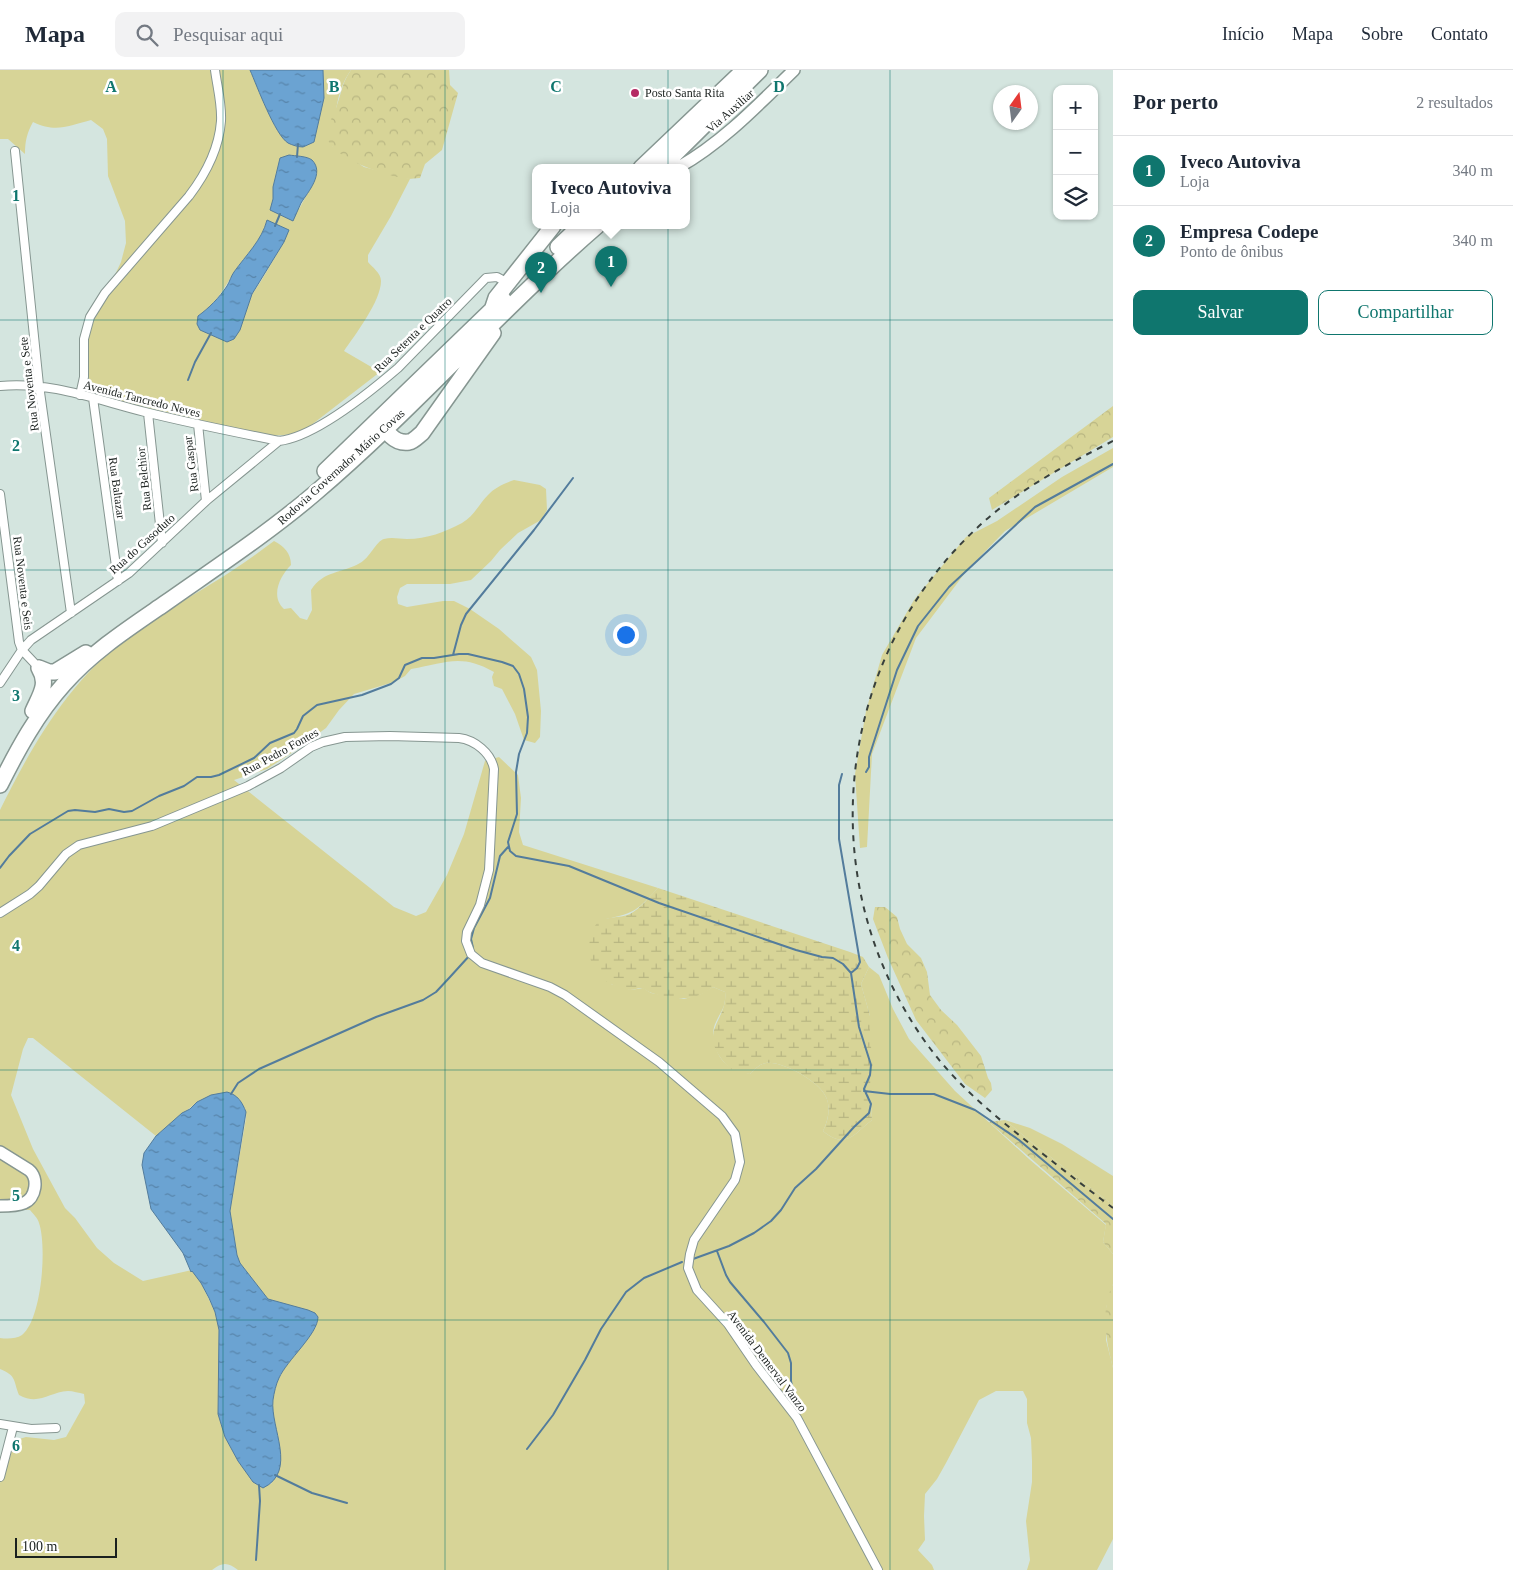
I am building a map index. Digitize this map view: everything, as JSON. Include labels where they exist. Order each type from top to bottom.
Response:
[{"type":"highway","points":[[645,164],[744,70]]},
{"type":"highway","points":[[674,164],[760,70]]},
{"type":"highway","points":[[386,411],[385,430],[393,438],[409,442],[422,433],[488,340],[496,314],[496,298],[551,229]]},
{"type":"highway","name":"Rodovia Governador Mário Covas","points":[[0,785],[18,748],[38,717],[64,684],[87,660],[120,634],[267,532],[314,493],[385,430],[577,229]]},
{"type":"highway","name":"Rodovia Governador Mário Covas","points":[[0,766],[33,711],[58,680],[87,652],[114,630],[260,525],[310,486],[386,411],[594,229]]},
{"type":"highway","points":[[39,668],[55,672],[87,652]]},
{"type":"highway","points":[[33,711],[44,682],[44,675],[39,668]]},
{"type":"street","points":[[80,395],[84,378],[84,339],[90,317],[105,293],[199,183],[213,153],[221,120],[215,70]]},
{"type":"street","name":"Via Auxiliar","points":[[678,164],[704,152],[733,128],[794,70]]},
{"type":"street","name":"Rua Noventa e Sete","points":[[15,151],[39,385],[71,613]]},
{"type":"street","name":"Rua Setenta e Quatro","points":[[279,441],[295,438],[331,418],[383,381],[486,278],[497,277],[508,283]]},
{"type":"street","name":"Avenida Tancredo Neves","points":[[0,386],[39,385],[148,413],[279,441]]},
{"type":"street","name":"Rua Baltazar","points":[[93,398],[118,581]]},
{"type":"street","name":"Rua Belchior","points":[[148,413],[162,543]]},
{"type":"street","name":"Rua Gaspar","points":[[198,424],[206,501]]},
{"type":"street","name":"Rua do Gasoduto","points":[[0,683],[31,640],[118,581],[206,501],[279,441]]},
{"type":"street","name":"Rua Noventa e Seis","points":[[0,494],[3,540],[19,642],[22,650]]},
{"type":"street","points":[[22,650],[39,668]]},
{"type":"street","name":"Rua Pedro Fontes","points":[[0,913],[30,894],[66,854],[79,845],[152,826],[248,786],[266,777],[311,747],[323,742],[345,737],[459,738],[471,741],[488,755],[494,769],[489,870],[480,905],[467,932],[466,941],[471,954]]},
{"type":"street","name":"Avenida Demerval Vanzo","points":[[471,954],[482,964],[550,986],[565,994],[659,1062],[722,1116],[735,1134],[740,1162],[735,1180],[694,1240],[688,1268],[697,1290],[728,1324],[796,1418],[878,1570]]},
{"type":"street","points":[[0,1152],[32,1172],[36,1181],[31,1197],[27,1202],[0,1206]]},
{"type":"street","points":[[0,1424],[49,1430],[56,1428]]},
{"type":"street","points":[[0,1478],[13,1427]]},
{"type":"green space","points":[[0,70],[250,70],[275,124],[289,142],[298,146],[314,142],[324,98],[323,70],[351,70],[339,97],[332,146],[364,167],[410,179],[368,255],[368,262],[381,278],[380,289],[367,318],[344,351],[380,372],[310,426],[292,434],[280,435],[261,435],[113,399],[99,391],[88,377],[86,352],[90,328],[121,262],[126,243],[125,221],[108,176],[107,139],[103,129],[91,120],[55,128],[33,122],[25,145],[25,154],[8,139],[0,139]],"holes":[[[280,158],[310,189],[299,209],[273,199],[273,187]],[[267,220],[284,242],[222,340],[198,316],[218,297],[237,267],[257,242]]]},
{"type":"green space","points":[[351,70],[449,70],[450,85],[458,93],[442,150],[425,164],[420,178],[400,178],[377,171],[342,155],[329,142],[327,137],[328,128],[336,110],[344,83]]},
{"type":"green space","points":[[1113,406],[1113,437],[992,510],[989,498]]},
{"type":"green space","points":[[1113,448],[1113,467],[1005,531],[968,569],[916,638],[872,754],[867,847],[860,848],[855,774],[866,711],[882,655],[914,600],[966,537],[997,521],[1062,477]]},
{"type":"green space","points":[[514,480],[540,485],[546,489],[547,510],[541,520],[518,533],[471,580],[450,584],[407,584],[400,588],[397,597],[398,604],[407,607],[454,601],[470,609],[499,629],[531,657],[537,670],[541,711],[540,737],[535,743],[524,740],[515,714],[502,689],[494,686],[492,677],[494,672],[482,666],[462,661],[444,662],[411,669],[405,676],[394,682],[354,694],[326,728],[293,752],[267,769],[234,780],[394,907],[416,916],[426,912],[447,875],[464,834],[485,761],[499,757],[518,775],[521,798],[519,832],[523,845],[658,888],[635,910],[624,915],[606,919],[611,984],[631,990],[643,988],[651,993],[684,999],[701,994],[713,987],[725,992],[724,1005],[713,1033],[717,1051],[723,1061],[738,1071],[750,1074],[761,1065],[773,1063],[799,1073],[808,1079],[822,1091],[828,1101],[828,1114],[823,1131],[831,1137],[838,1139],[844,1140],[855,1135],[872,1120],[871,1103],[868,1095],[870,1016],[861,984],[869,967],[879,975],[893,1009],[909,1039],[955,1091],[1029,1159],[1106,1225],[1103,1242],[1113,1254],[1113,1284],[1106,1308],[1106,1340],[1113,1368],[1113,1539],[1097,1570],[1027,1570],[1030,1560],[1026,1521],[1032,1482],[1032,1461],[1031,1438],[1027,1423],[1027,1399],[1023,1391],[996,1391],[979,1400],[937,1479],[925,1494],[925,1540],[918,1550],[932,1565],[934,1570],[238,1570],[231,1565],[225,1564],[212,1570],[0,1570],[0,1483],[16,1440],[26,1437],[54,1440],[66,1437],[85,1403],[84,1394],[70,1391],[38,1399],[26,1398],[19,1395],[12,1376],[0,1369],[0,1338],[22,1335],[29,1327],[34,1314],[41,1282],[43,1248],[37,1218],[30,1210],[0,1209],[0,810],[38,740],[53,717],[86,675],[105,656],[146,624],[227,574],[274,541],[286,550],[291,561],[291,565],[283,575],[278,586],[277,592],[280,604],[284,609],[291,608],[300,618],[307,620],[312,610],[311,590],[321,579],[364,561],[381,540],[422,538],[462,523],[490,492]],"holes":[[[28,1038],[33,1038],[156,1136],[197,1102],[239,1099],[243,1106],[246,1118],[230,1211],[237,1255],[240,1263],[268,1299],[281,1303],[316,1327],[288,1362],[274,1392],[273,1415],[279,1444],[280,1462],[271,1484],[257,1485],[238,1461],[225,1437],[218,1414],[219,1330],[215,1312],[201,1283],[192,1270],[143,1281],[114,1263],[97,1248],[75,1218],[65,1208],[33,1149],[11,1095],[23,1049]]]},
{"type":"green space","points":[[658,888],[863,957],[869,967],[861,984],[870,1016],[873,1068],[868,1094],[871,1103],[872,1120],[855,1135],[844,1140],[831,1137],[823,1131],[828,1114],[828,1101],[816,1085],[799,1073],[781,1065],[766,1063],[757,1067],[750,1074],[738,1072],[723,1061],[716,1050],[713,1033],[725,1002],[725,992],[713,987],[706,992],[691,997],[668,997],[651,993],[641,988],[630,990],[618,987],[600,976],[590,959],[589,948],[595,926],[602,920],[626,916],[634,912]]},
{"type":"green space","points":[[875,907],[885,907],[897,917],[907,944],[921,958],[927,972],[930,995],[981,1056],[992,1090],[985,1098],[965,1084],[916,1020],[873,919]]},
{"type":"green space","points":[[1005,1120],[1030,1128],[1062,1144],[1113,1176],[1113,1205],[1035,1145]]},
{"type":"green space","points":[[1005,1120],[1113,1205],[1113,1254],[1103,1242],[1106,1224],[989,1122]]},
{"type":"green space","points":[[1113,1284],[1113,1368],[1106,1337],[1105,1315]]},
{"type":"water","points":[[250,70],[323,70],[324,98],[314,142],[301,147],[288,143],[283,138],[267,110]]},
{"type":"water","points":[[289,155],[312,160],[316,165],[317,171],[314,182],[293,221],[270,210],[280,158]]},
{"type":"water","points":[[267,220],[289,230],[284,242],[252,294],[240,330],[234,339],[227,342],[200,330],[197,324],[198,316],[224,290],[234,272],[258,241]]},
{"type":"water","points":[[227,1092],[239,1099],[246,1112],[230,1211],[240,1263],[268,1299],[308,1310],[315,1313],[318,1317],[313,1331],[283,1371],[276,1386],[273,1411],[281,1460],[279,1471],[273,1480],[263,1488],[253,1482],[238,1461],[225,1437],[218,1414],[219,1330],[215,1312],[201,1283],[191,1272],[183,1253],[151,1209],[142,1165],[144,1153],[156,1136],[182,1113],[211,1095]]},
{"type":"waterway","points":[[297,157],[298,144]]},
{"type":"waterway","points":[[275,226],[280,214]]},
{"type":"waterway","points":[[188,380],[195,362],[211,333]]},
{"type":"waterway","points":[[866,772],[897,670],[918,626],[949,587],[1035,507],[1113,464]]},
{"type":"waterway","points":[[453,655],[466,614],[534,530],[573,478]]},
{"type":"waterway","points":[[0,868],[30,834],[68,811],[95,812],[109,809],[124,812],[132,811],[159,796],[184,786],[197,777],[219,775],[254,758],[270,743],[294,733],[303,716],[317,705],[362,695],[391,684],[399,678],[405,665],[422,658],[468,654],[513,666],[519,674],[524,689],[528,717],[527,733],[519,754],[516,772],[517,814],[508,842],[510,851],[516,856],[569,866],[659,903],[796,950],[833,958],[843,964],[851,973],[859,1027],[871,1065],[870,1075],[864,1089],[871,1104],[869,1113],[816,1169],[795,1188],[781,1210],[771,1221],[754,1233],[729,1246],[693,1259]]},
{"type":"waterway","points":[[842,774],[839,785],[839,839],[860,962],[851,973]]},
{"type":"waterway","points":[[473,948],[471,939],[474,928],[490,898],[500,856],[508,847]]},
{"type":"waterway","points":[[231,1094],[238,1083],[259,1069],[376,1017],[423,1000],[436,992],[470,955]]},
{"type":"waterway","points":[[864,1091],[890,1094],[934,1094],[975,1110],[1019,1140],[1113,1219]]},
{"type":"waterway","points":[[717,1251],[730,1282],[788,1353],[791,1363],[791,1381],[794,1396]]},
{"type":"waterway","points":[[527,1449],[553,1415],[601,1329],[626,1292],[644,1278],[682,1262]]},
{"type":"waterway","points":[[275,1475],[312,1493],[347,1503]]},
{"type":"waterway","points":[[256,1560],[260,1501],[259,1485]]},
{"type":"railway","points":[[1113,441],[1059,469],[1025,490],[992,514],[928,582],[892,644],[867,709],[854,778],[854,848],[866,917],[891,984],[929,1047],[954,1077],[982,1104],[1027,1142],[1113,1208]]},
{"type":"place","name":"Posto Santa Rita","points":[[635,93]]},
{"type":"place","name":"Iveco Autoviva","points":[[611,287]]},
{"type":"place","name":"Empresa Codepe","points":[[541,293]]}]
